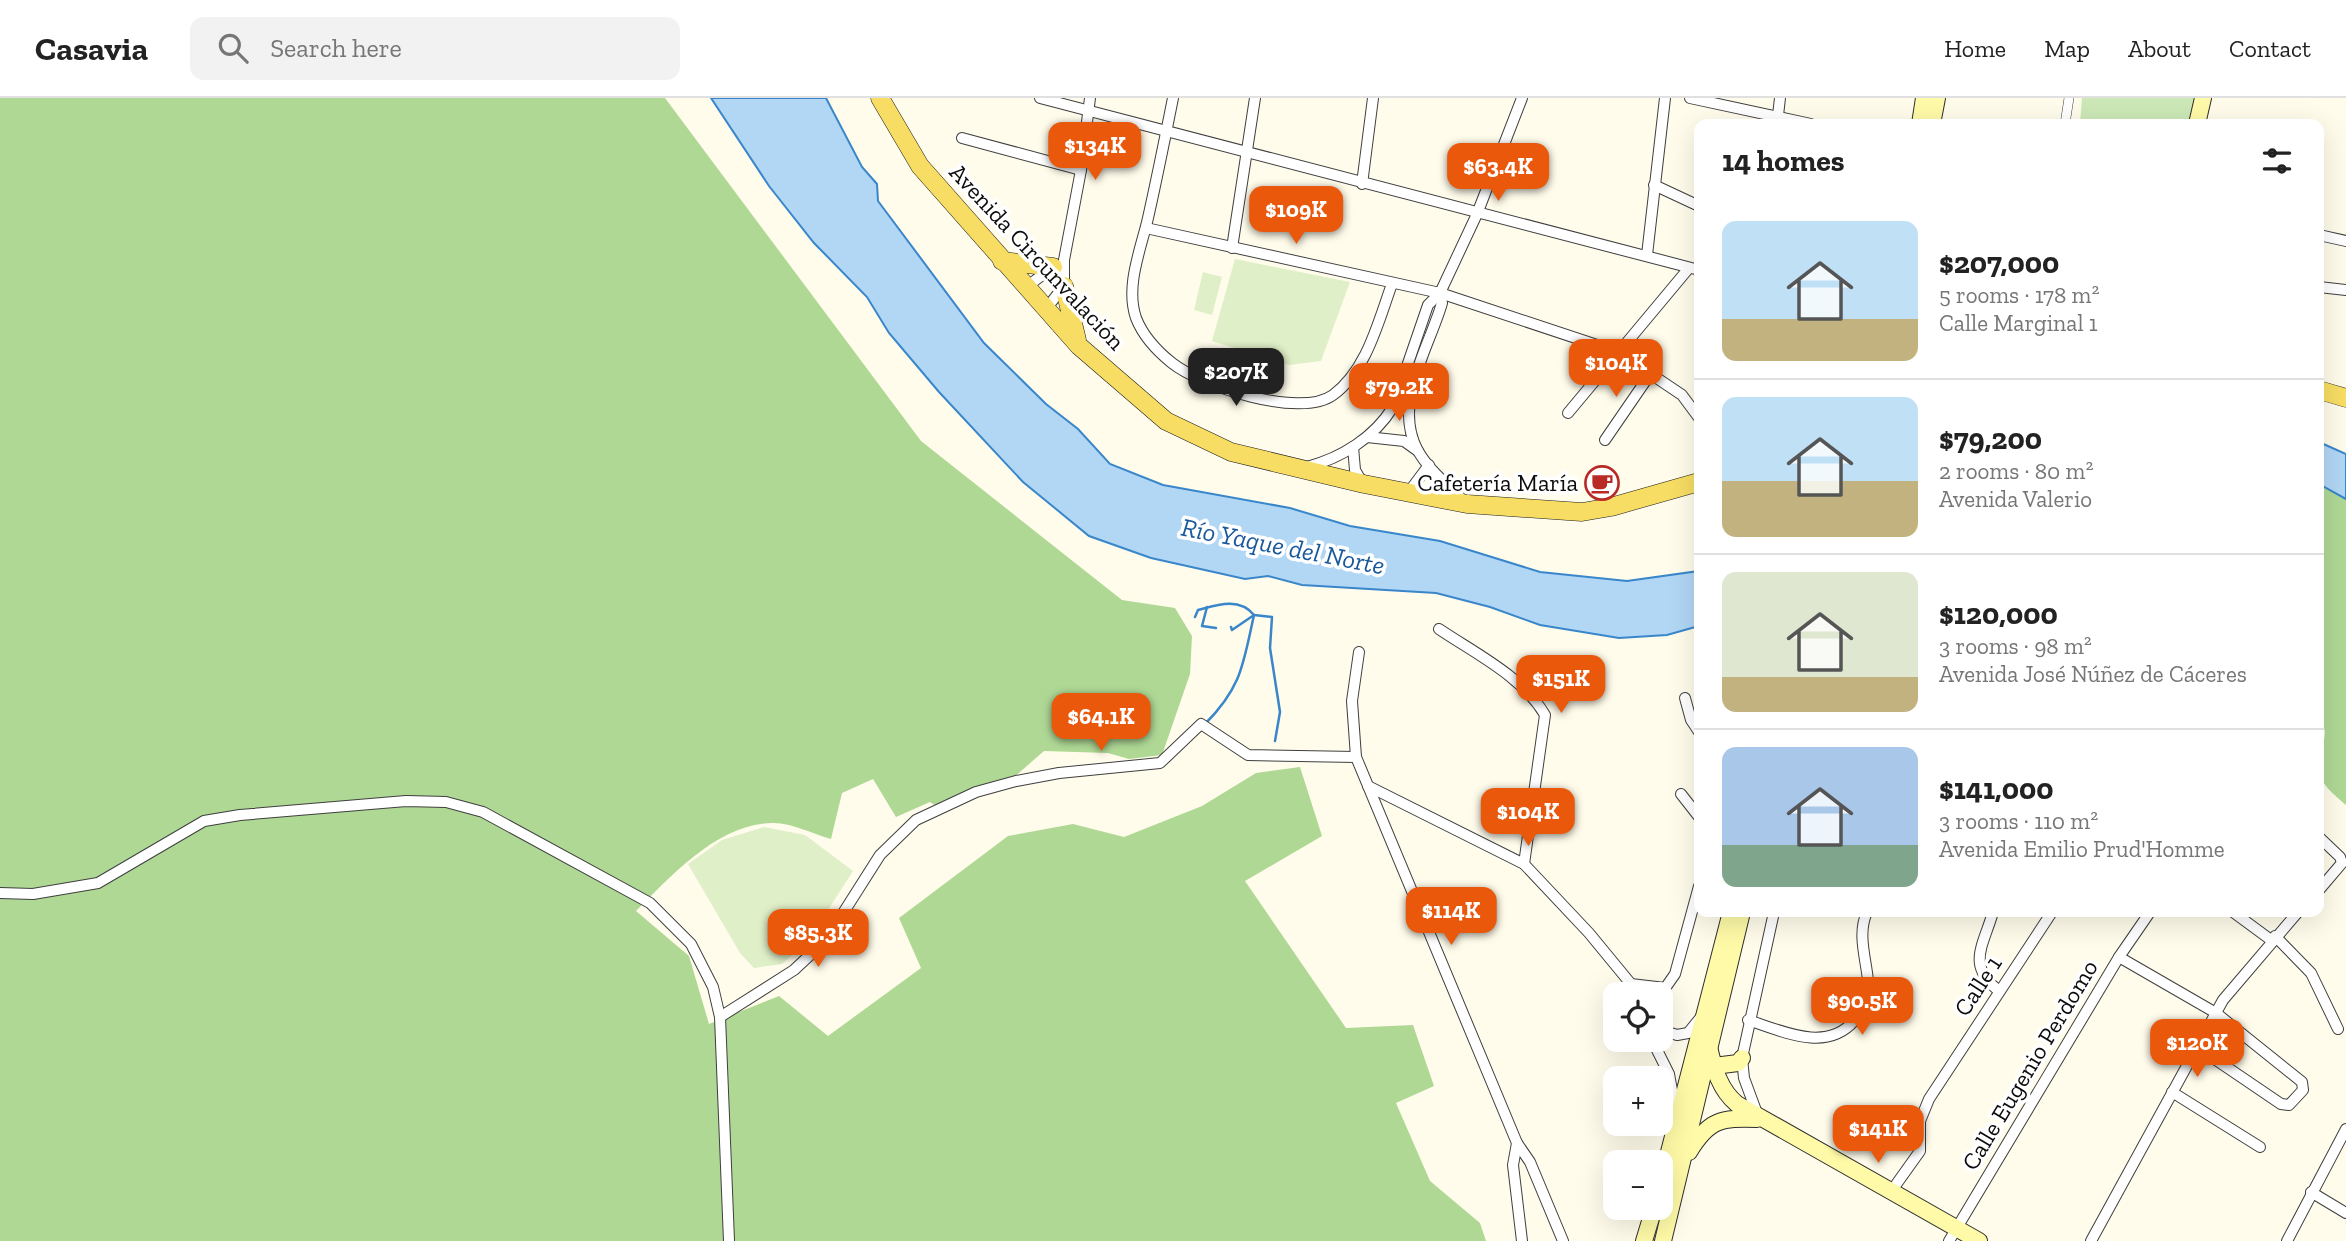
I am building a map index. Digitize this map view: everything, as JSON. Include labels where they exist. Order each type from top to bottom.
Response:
[{"type":"main road","name":"Avenida Circunvalación","points":[[880,98],[920,166],[1079,346],[1166,421],[1231,452],[1298,470],[1467,504],[1582,512],[1611,507],[1694,483]]},
{"type":"main road","points":[[1921,119],[1924,98]]},
{"type":"main road","points":[[1933,119],[1937,98]]},
{"type":"main road","points":[[2198,119],[2203,98]]},
{"type":"main road","points":[[1002,261],[1058,264]]},
{"type":"main road","points":[[1064,286],[1079,346]]},
{"type":"main road","points":[[2324,380],[2346,385]]},
{"type":"main road","points":[[2324,391],[2346,398]]},
{"type":"main road","name":"Avenida Circunvalación","points":[[1548,508],[1609,499],[1694,474]]},
{"type":"main road","points":[[1673,1151],[1703,1014],[1730,917]]},
{"type":"main road","points":[[1673,1167],[1709,1047],[1741,917]]},
{"type":"main road","points":[[1709,1047],[1727,1096],[1759,1119],[1890,1193],[1953,1234],[1979,1241]]},
{"type":"main road","points":[[1714,1066],[1738,1063],[1742,1058]]},
{"type":"main road","points":[[1673,1177],[1704,1128],[1717,1120],[1759,1119]]},
{"type":"main road","points":[[1644,1241],[1650,1220]]},
{"type":"main road","points":[[1663,1241],[1665,1220]]},
{"type":"street","points":[[1040,98],[1694,269],[1618,352],[1568,413]]},
{"type":"street","points":[[1046,309],[1064,286],[1058,264],[1081,170],[1090,98]]},
{"type":"street","points":[[1173,98],[1133,292],[1136,317],[1148,340],[1174,365],[1244,395],[1286,405],[1308,405],[1331,397],[1350,380],[1364,357],[1392,284]]},
{"type":"street","points":[[1232,248],[1255,98]]},
{"type":"street","points":[[1362,184],[1373,98]]},
{"type":"street","points":[[1298,470],[1327,462],[1353,447],[1385,420],[1393,407],[1428,305],[1440,293],[1477,214],[1522,98]]},
{"type":"street","points":[[1647,255],[1665,98]]},
{"type":"street","points":[[1690,98],[1773,119]]},
{"type":"street","points":[[1777,119],[1780,98]]},
{"type":"street","points":[[2066,119],[2069,98]]},
{"type":"street","points":[[962,138],[1081,170]]},
{"type":"street","points":[[1654,185],[1694,204]]},
{"type":"street","points":[[1146,229],[1440,293],[1618,352],[1682,395],[1694,411]]},
{"type":"street","points":[[2324,237],[2346,241]]},
{"type":"street","points":[[1025,288],[1058,264]]},
{"type":"street","points":[[2324,288],[2346,290]]},
{"type":"street","points":[[1418,451],[1410,431],[1407,410],[1442,303],[1440,293]]},
{"type":"street","points":[[1605,440],[1651,373]]},
{"type":"street","points":[[1367,437],[1404,440],[1418,451],[1467,504]]},
{"type":"street","points":[[1353,447],[1354,470],[1364,484]]},
{"type":"street","points":[[1408,493],[1429,465]]},
{"type":"street","points":[[1439,629],[1517,681],[1536,699],[1545,715],[1524,864]]},
{"type":"street","points":[[1359,652],[1352,701],[1356,757],[1517,1143],[1530,1162],[1563,1241]]},
{"type":"street","points":[[1685,698],[1694,724]]},
{"type":"street","points":[[720,1017],[793,970],[826,940],[893,840],[916,820],[942,806],[1027,779],[1160,763],[1201,724],[1248,755],[1356,757]]},
{"type":"street","points":[[1368,786],[1524,864],[1589,933],[1627,982]]},
{"type":"street","points":[[1681,794],[1694,811]]},
{"type":"street","points":[[0,893],[33,894],[98,883],[204,821],[240,815],[406,801],[446,802],[483,812],[650,903],[691,944],[713,987],[720,1017],[729,1241]]},
{"type":"street","points":[[2324,842],[2340,857],[2342,863],[2324,884]]},
{"type":"street","points":[[1668,982],[1679,962],[1694,905]]},
{"type":"street","points":[[1759,1119],[1744,1078],[1742,1058],[1748,1020],[1773,917]]},
{"type":"street","points":[[1748,1020],[1813,1039],[1832,1037],[1846,1031],[1860,1015],[1867,999],[1863,944],[1865,917]]},
{"type":"street","points":[[1992,917],[1980,957],[1980,971],[1983,978],[1999,991]]},
{"type":"street","name":"Calle 1","points":[[1890,1193],[1920,1151],[1923,1136],[1920,1121],[1929,1099],[2049,917]]},
{"type":"street","name":"Calle Eugenio Perdomo","points":[[1953,1234],[2119,957],[2147,917]]},
{"type":"street","points":[[2241,917],[2273,938],[2311,973],[2338,1029]]},
{"type":"street","points":[[2091,1241],[2216,1013],[2273,938],[2293,917]]},
{"type":"street","points":[[2119,957],[2216,1013],[2302,1083],[2303,1090],[2289,1105],[2281,1104],[2197,1046]]},
{"type":"street","points":[[1673,1034],[1688,1033],[1703,1014]]},
{"type":"street","points":[[1658,1052],[1669,1074],[1677,1124]]},
{"type":"street","points":[[2172,1092],[2260,1147]]},
{"type":"street","points":[[2287,1241],[2346,1129]]},
{"type":"street","points":[[1517,1143],[1513,1165],[1522,1241]]},
{"type":"street","points":[[2311,1192],[2346,1213]]},
{"type":"green space","points":[[0,98],[665,98],[921,441],[1122,600],[1175,608],[1192,636],[1190,674],[1162,755],[1129,759],[1108,753],[1044,751],[1013,778],[936,806],[930,802],[896,817],[873,779],[842,793],[831,839],[781,823],[754,825],[734,831],[698,853],[636,911],[689,956],[709,1024],[779,996],[828,1036],[921,968],[899,918],[1008,836],[1073,824],[1124,837],[1202,806],[1256,773],[1300,767],[1322,836],[1245,881],[1346,1028],[1413,1025],[1434,1086],[1396,1103],[1430,1181],[1480,1223],[1486,1241],[0,1241]]},
{"type":"green space","points":[[2082,98],[2198,98],[2194,119],[2080,119]]},
{"type":"green space","points":[[1235,259],[1350,282],[1321,361],[1289,365],[1212,341]]},
{"type":"green space","points":[[1203,272],[1222,277],[1212,315],[1194,310]]},
{"type":"green space","points":[[2324,487],[2346,499],[2346,805],[2324,784]]},
{"type":"green space","points":[[764,827],[805,835],[853,871],[808,941],[782,964],[754,968],[740,953],[688,864],[722,840]]},
{"type":"water","name":"Río Yaque del Norte","points":[[711,98],[826,98],[862,167],[877,184],[878,201],[984,343],[1046,404],[1078,429],[1110,464],[1163,485],[1290,508],[1350,526],[1440,541],[1540,572],[1627,581],[1694,572],[1694,627],[1667,635],[1619,638],[1540,625],[1490,607],[1436,593],[1302,585],[1268,576],[1245,579],[1151,558],[1089,536],[1023,482],[939,392],[889,333],[867,297],[814,243],[769,186]]},
{"type":"water","points":[[2324,444],[2346,454],[2346,499],[2324,487]]},
{"type":"waterway","points":[[1195,617],[1198,610],[1228,604],[1242,606],[1254,615],[1272,617],[1270,648],[1280,712],[1275,741]]},
{"type":"waterway","points":[[1207,607],[1202,626],[1216,628]]},
{"type":"waterway","points":[[1231,627],[1232,630],[1254,615]]},
{"type":"waterway","points":[[1205,724],[1234,686],[1254,615]]},
{"type":"place","name":"Cafetería María","points":[[1602,483]]}]
